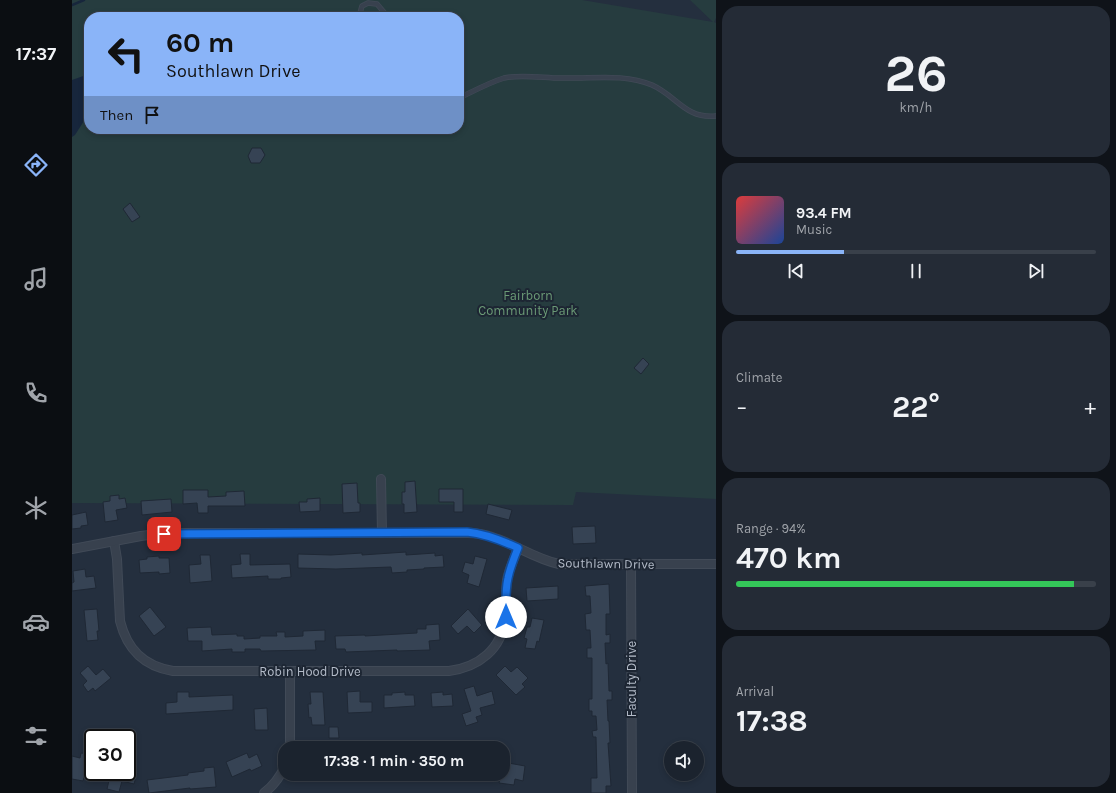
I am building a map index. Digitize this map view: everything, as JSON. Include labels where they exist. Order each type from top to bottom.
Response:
[{"type":"street","points":[[381,479],[382,533]]},
{"type":"street","name":"Southlawn Drive","points":[[72,549],[141,536],[164,534],[475,533],[494,537],[542,559],[559,564],[716,564]]},
{"type":"street","name":"Robin Hood Drive","points":[[114,541],[119,583],[120,621],[126,640],[132,649],[143,659],[158,667],[172,671],[457,670],[476,663],[484,658],[498,641],[506,617],[507,580],[518,548]]},
{"type":"street","name":"Faculty Drive","points":[[631,564],[632,793]]},
{"type":"street","points":[[290,671],[290,741]]},
{"type":"street","points":[[264,793],[278,778]]},
{"type":"lane","points":[[360,12],[362,6],[368,3],[377,4],[384,12]]},
{"type":"lane","points":[[464,95],[504,78],[515,76],[563,78],[618,77],[640,81],[656,87],[691,112],[700,115],[716,116]]},
{"type":"green space","name":"Fairborn Community Park","points":[[72,0],[582,0],[713,22],[690,0],[716,0],[716,18],[714,22],[716,23],[716,499],[576,492],[573,505],[72,503]]},
{"type":"water","points":[[84,76],[84,121],[75,135],[72,137],[72,80]]},
{"type":"building","points":[[252,148],[261,148],[265,155],[260,163],[251,163],[248,156]]},
{"type":"building","points":[[130,203],[140,217],[132,222],[123,209]]},
{"type":"building","points":[[643,358],[649,364],[641,374],[634,368]]},
{"type":"building","points":[[415,481],[417,512],[404,513],[402,492],[405,492],[405,482]]},
{"type":"building","points":[[357,483],[360,512],[343,513],[342,484]]},
{"type":"building","points":[[439,489],[463,489],[463,512],[454,512],[454,502],[439,502]]},
{"type":"building","points":[[183,490],[208,490],[208,497],[226,496],[226,492],[244,491],[245,506],[208,506],[208,513],[198,513],[197,503],[183,504]]},
{"type":"building","points":[[119,495],[119,499],[125,498],[127,508],[116,510],[118,520],[105,522],[103,502],[110,501],[110,496]]},
{"type":"building","points":[[320,498],[320,511],[300,512],[299,502],[307,502],[307,499]]},
{"type":"building","points":[[171,499],[172,512],[142,515],[141,501]]},
{"type":"building","points":[[488,504],[512,510],[509,520],[486,514]]},
{"type":"building","points":[[86,512],[88,525],[81,526],[81,528],[72,529],[72,515]]},
{"type":"building","points":[[595,526],[596,543],[573,544],[572,527]]},
{"type":"building","points":[[406,552],[406,555],[435,553],[435,556],[443,555],[444,567],[424,568],[407,570],[407,572],[392,573],[391,567],[336,569],[298,568],[298,554],[331,555],[362,553],[362,555]]},
{"type":"building","points":[[240,554],[250,554],[250,565],[290,564],[291,577],[281,579],[268,579],[268,576],[232,578],[231,565],[241,564]]},
{"type":"building","points":[[200,555],[210,555],[212,581],[190,583],[189,565],[201,564]]},
{"type":"building","points":[[159,556],[159,558],[169,558],[170,573],[140,573],[139,560],[147,559],[147,557]]},
{"type":"building","points":[[475,556],[487,559],[479,587],[467,583],[469,575],[462,572],[465,562],[473,564]]},
{"type":"building","points":[[85,569],[86,577],[94,576],[96,588],[72,591],[72,583],[74,582],[73,571]]},
{"type":"building","points":[[609,584],[610,614],[606,614],[606,635],[610,634],[610,643],[605,643],[606,664],[608,663],[609,691],[612,691],[612,700],[607,700],[611,786],[606,786],[606,793],[591,793],[591,778],[597,778],[596,737],[593,737],[592,731],[597,730],[596,716],[592,716],[592,711],[589,711],[589,699],[592,699],[592,658],[587,658],[587,648],[591,648],[590,630],[586,630],[585,614],[591,613],[590,596],[586,596],[585,586]]},
{"type":"building","points":[[558,586],[558,599],[527,601],[526,588]]},
{"type":"building","points":[[150,607],[166,627],[154,636],[139,616]]},
{"type":"building","points":[[97,609],[99,631],[97,631],[98,640],[87,641],[84,610]]},
{"type":"building","points":[[468,609],[482,625],[474,633],[467,626],[458,634],[451,626]]},
{"type":"building","points":[[532,618],[544,620],[539,642],[537,641],[535,649],[525,648],[527,639],[524,638],[527,627],[530,627]]},
{"type":"building","points":[[439,624],[440,640],[429,641],[430,650],[346,652],[345,649],[336,649],[335,636],[417,633],[417,629],[426,629],[426,625]]},
{"type":"building","points":[[211,627],[212,635],[237,634],[237,636],[244,636],[244,639],[260,638],[260,636],[277,636],[276,632],[285,632],[285,637],[303,636],[303,631],[325,630],[325,641],[315,641],[316,650],[261,651],[260,649],[245,649],[245,652],[232,652],[232,649],[202,651],[202,641],[188,641],[187,628]]},
{"type":"building","points":[[88,666],[96,675],[103,669],[111,678],[95,691],[93,688],[88,692],[83,685],[87,681],[80,673]]},
{"type":"building","points":[[505,666],[511,672],[517,667],[528,678],[522,684],[525,687],[516,695],[496,675]]},
{"type":"building","points":[[474,686],[477,696],[492,691],[495,704],[480,708],[482,715],[476,717],[478,722],[466,726],[462,714],[471,711],[464,689]]},
{"type":"building","points":[[360,691],[360,702],[372,702],[372,712],[348,713],[347,692]]},
{"type":"building","points":[[177,692],[189,692],[189,697],[233,695],[233,710],[166,714],[166,703],[177,702]]},
{"type":"building","points":[[310,692],[323,692],[325,725],[312,725],[311,717],[309,718],[308,704],[311,704]]},
{"type":"building","points":[[405,692],[405,695],[414,695],[415,706],[384,708],[384,695]]},
{"type":"building","points":[[443,692],[443,695],[452,694],[453,706],[432,707],[431,693]]},
{"type":"building","points":[[267,708],[268,730],[255,730],[254,709]]},
{"type":"building","points":[[329,727],[338,727],[339,738],[329,738]]},
{"type":"building","points":[[81,753],[84,753],[83,781],[72,779],[72,756],[80,758]]},
{"type":"building","points":[[247,753],[249,758],[257,754],[262,766],[251,771],[250,769],[232,777],[226,762]]},
{"type":"building","points":[[510,763],[525,766],[523,781],[515,779],[514,785],[499,783],[499,781],[510,781]]},
{"type":"building","points":[[214,767],[216,787],[190,788],[149,793],[147,780],[188,775],[188,773],[204,771],[204,768]]},
{"type":"building","points":[[109,781],[122,781],[119,792],[107,789]]},
{"type":"building","points":[[122,781],[135,781],[134,784]]},
{"type":"waterway","points":[[72,5],[84,0]]},
{"type":"route","points":[[164,534],[467,532],[484,534],[518,548],[507,580],[506,617]]}]
